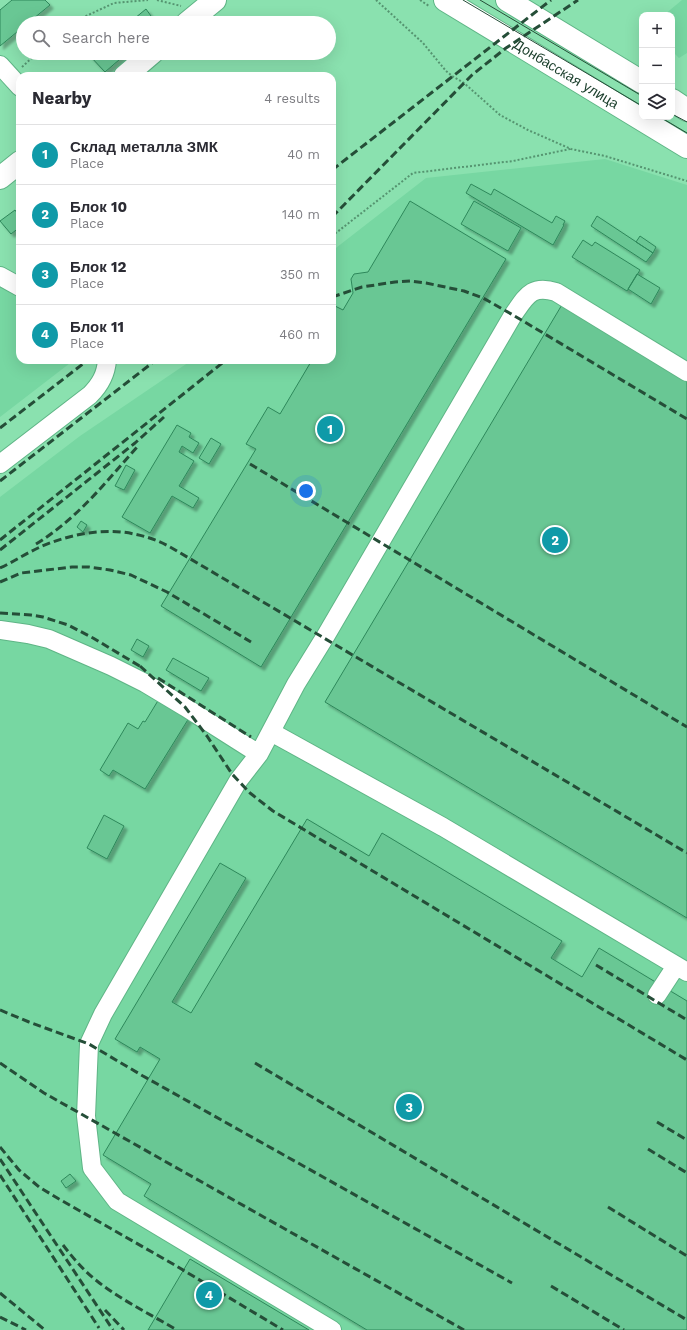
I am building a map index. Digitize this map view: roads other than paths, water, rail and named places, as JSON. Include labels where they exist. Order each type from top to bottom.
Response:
[{"type":"main road","points":[[185,15],[214,0]]},
{"type":"main road","name":"Донбасская улица","points":[[445,0],[687,147]]},
{"type":"main road","points":[[507,0],[639,80]]},
{"type":"main road","points":[[130,72],[144,60]]},
{"type":"main road","points":[[675,102],[687,110]]},
{"type":"main road","points":[[0,178],[16,165]]},
{"type":"street","points":[[0,65],[16,83]]},
{"type":"street","points":[[332,1330],[116,1201],[92,1168],[86,1116],[89,1044],[103,1014],[238,782],[259,754],[296,684],[514,315],[528,294],[534,290],[542,289],[556,292],[687,372]]},
{"type":"street","points":[[0,464],[90,395],[102,382],[106,364]]},
{"type":"street","points":[[0,630],[28,634],[48,639],[111,666],[178,703],[259,754]]},
{"type":"street","points":[[271,732],[444,827],[682,969],[657,995]]},
{"type":"tram line","points":[[463,0],[639,104]]},
{"type":"tram line","points":[[480,0],[639,94]]},
{"type":"tram line","points":[[675,116],[687,122]]},
{"type":"tram line","points":[[665,120],[687,133]]},
{"type":"railway","points":[[336,167],[551,0]]},
{"type":"railway","points":[[336,213],[472,75],[506,48],[578,0]]},
{"type":"railway","points":[[336,296],[362,287],[410,281],[464,291],[483,298],[513,315],[687,419]]},
{"type":"railway","points":[[0,428],[83,364]]},
{"type":"railway","points":[[0,481],[151,364]]},
{"type":"railway","points":[[0,540],[221,364]]},
{"type":"railway","points":[[0,550],[135,443],[164,417]]},
{"type":"railway","points":[[36,544],[51,534],[78,511],[138,446]]},
{"type":"railway","points":[[250,464],[687,727]]},
{"type":"railway","points":[[0,568],[33,550],[49,543],[73,536],[110,531],[140,535],[157,541],[172,548],[687,853]]},
{"type":"railway","points":[[0,582],[21,573],[72,567],[89,567],[131,575],[167,592],[251,642]]},
{"type":"railway","points":[[0,613],[43,617],[68,625],[143,668]]},
{"type":"railway","points":[[140,666],[185,707],[207,736],[232,774],[250,793],[273,811],[687,1060]]},
{"type":"railway","points":[[158,678],[251,737]]},
{"type":"railway","points":[[596,965],[687,1020]]},
{"type":"railway","points":[[0,1010],[89,1044],[143,1076],[512,1283]]},
{"type":"railway","points":[[0,1063],[44,1093],[464,1330]]},
{"type":"railway","points":[[255,1063],[687,1320]]},
{"type":"railway","points":[[657,1122],[687,1140]]},
{"type":"railway","points":[[0,1147],[19,1170],[39,1187],[173,1264],[283,1330]]},
{"type":"railway","points":[[648,1149],[687,1173]]},
{"type":"railway","points":[[0,1159],[113,1330]]},
{"type":"railway","points":[[0,1175],[99,1328]]},
{"type":"railway","points":[[608,1207],[687,1256]]},
{"type":"railway","points":[[63,1245],[83,1269],[106,1288],[177,1330]]},
{"type":"railway","points":[[551,1286],[624,1330]]},
{"type":"railway","points":[[0,1293],[45,1330]]},
{"type":"railway","points":[[105,1310],[124,1330]]},
{"type":"railway","points":[[0,1317],[26,1330]]},
{"type":"place","name":"Склад металла ЗМК","points":[[330,429]]},
{"type":"place","name":"Блок 10","points":[[555,540]]},
{"type":"place","name":"Блок 12","points":[[409,1107]]},
{"type":"place","name":"Блок 11","points":[[209,1295]]}]
